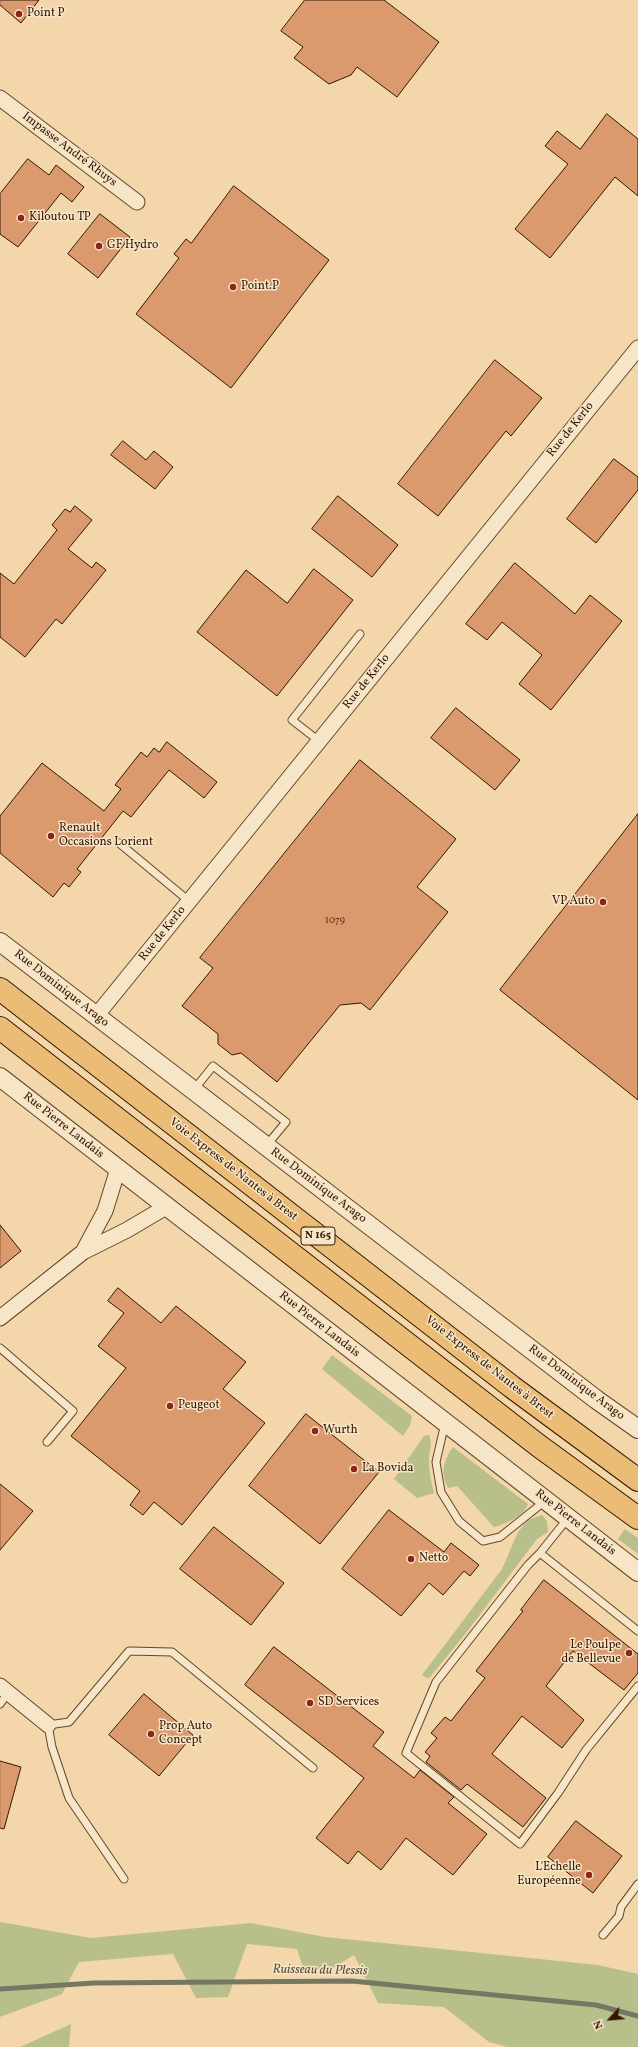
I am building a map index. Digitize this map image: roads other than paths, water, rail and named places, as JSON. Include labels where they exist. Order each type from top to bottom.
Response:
[{"type":"highway","name":"Voie Express de Nantes à Brest","points":[[0,989],[512,1387],[638,1480]]},
{"type":"highway","name":"N 165","points":[[0,1028],[539,1446],[638,1518]]},
{"type":"street","name":"Impasse André Rhuys","points":[[0,98],[137,202]]},
{"type":"street","name":"Rue de Kerlo","points":[[96,1016],[638,348]]},
{"type":"street","name":"Rue Dominique Arago","points":[[0,942],[597,1400],[638,1429]]},
{"type":"street","name":"Rue Pierre Landais","points":[[0,1077],[638,1572]]},
{"type":"street","points":[[82,1252],[105,1211],[118,1169]]},
{"type":"street","points":[[0,1318],[82,1252],[127,1230],[166,1207]]},
{"type":"street","points":[[3,1694],[48,1725]]},
{"type":"lane","points":[[319,742],[292,720],[360,634]]},
{"type":"lane","points":[[119,842],[190,901]]},
{"type":"lane","points":[[194,1091],[213,1066],[286,1122],[266,1146]]},
{"type":"lane","points":[[0,1348],[73,1411],[47,1442]]},
{"type":"lane","points":[[445,1423],[436,1462],[441,1492],[459,1521],[483,1541],[500,1537],[545,1501]]},
{"type":"lane","points":[[568,1518],[540,1554],[528,1565],[436,1682],[406,1753],[520,1844],[558,1793],[586,1750],[638,1686]]},
{"type":"lane","points":[[540,1554],[638,1631]]},
{"type":"lane","points":[[124,1879],[69,1798],[52,1747],[48,1725],[69,1722],[129,1651],[172,1652],[313,1768]]},
{"type":"lane","points":[[602,1935],[619,1916],[621,1907],[638,1884]]},
{"type":"waterway","name":"Ruisseau du Plessis","points":[[0,1989],[94,1983],[352,1981],[596,2005],[638,2016]]},
{"type":"place","name":"Point P","points":[[19,14]]},
{"type":"place","name":"Kiloutou TP","points":[[21,218]]},
{"type":"place","name":"GF Hydro","points":[[99,246]]},
{"type":"place","name":"Point.P","points":[[233,287]]},
{"type":"place","name":"Renault Occasions Lorient","points":[[51,836]]},
{"type":"place","name":"VP Auto","points":[[603,902]]},
{"type":"place","name":"Peugeot","points":[[170,1406]]},
{"type":"place","name":"Wurth","points":[[315,1431]]},
{"type":"place","name":"La Bovida","points":[[354,1469]]},
{"type":"place","name":"Netto","points":[[411,1559]]},
{"type":"place","name":"Le Poulpe de Bellevue","points":[[629,1653]]},
{"type":"place","name":"SD Services","points":[[310,1703]]},
{"type":"place","name":"Prop Auto Concept","points":[[151,1734]]},
{"type":"place","name":"L'Echelle Européenne","points":[[589,1875]]}]
